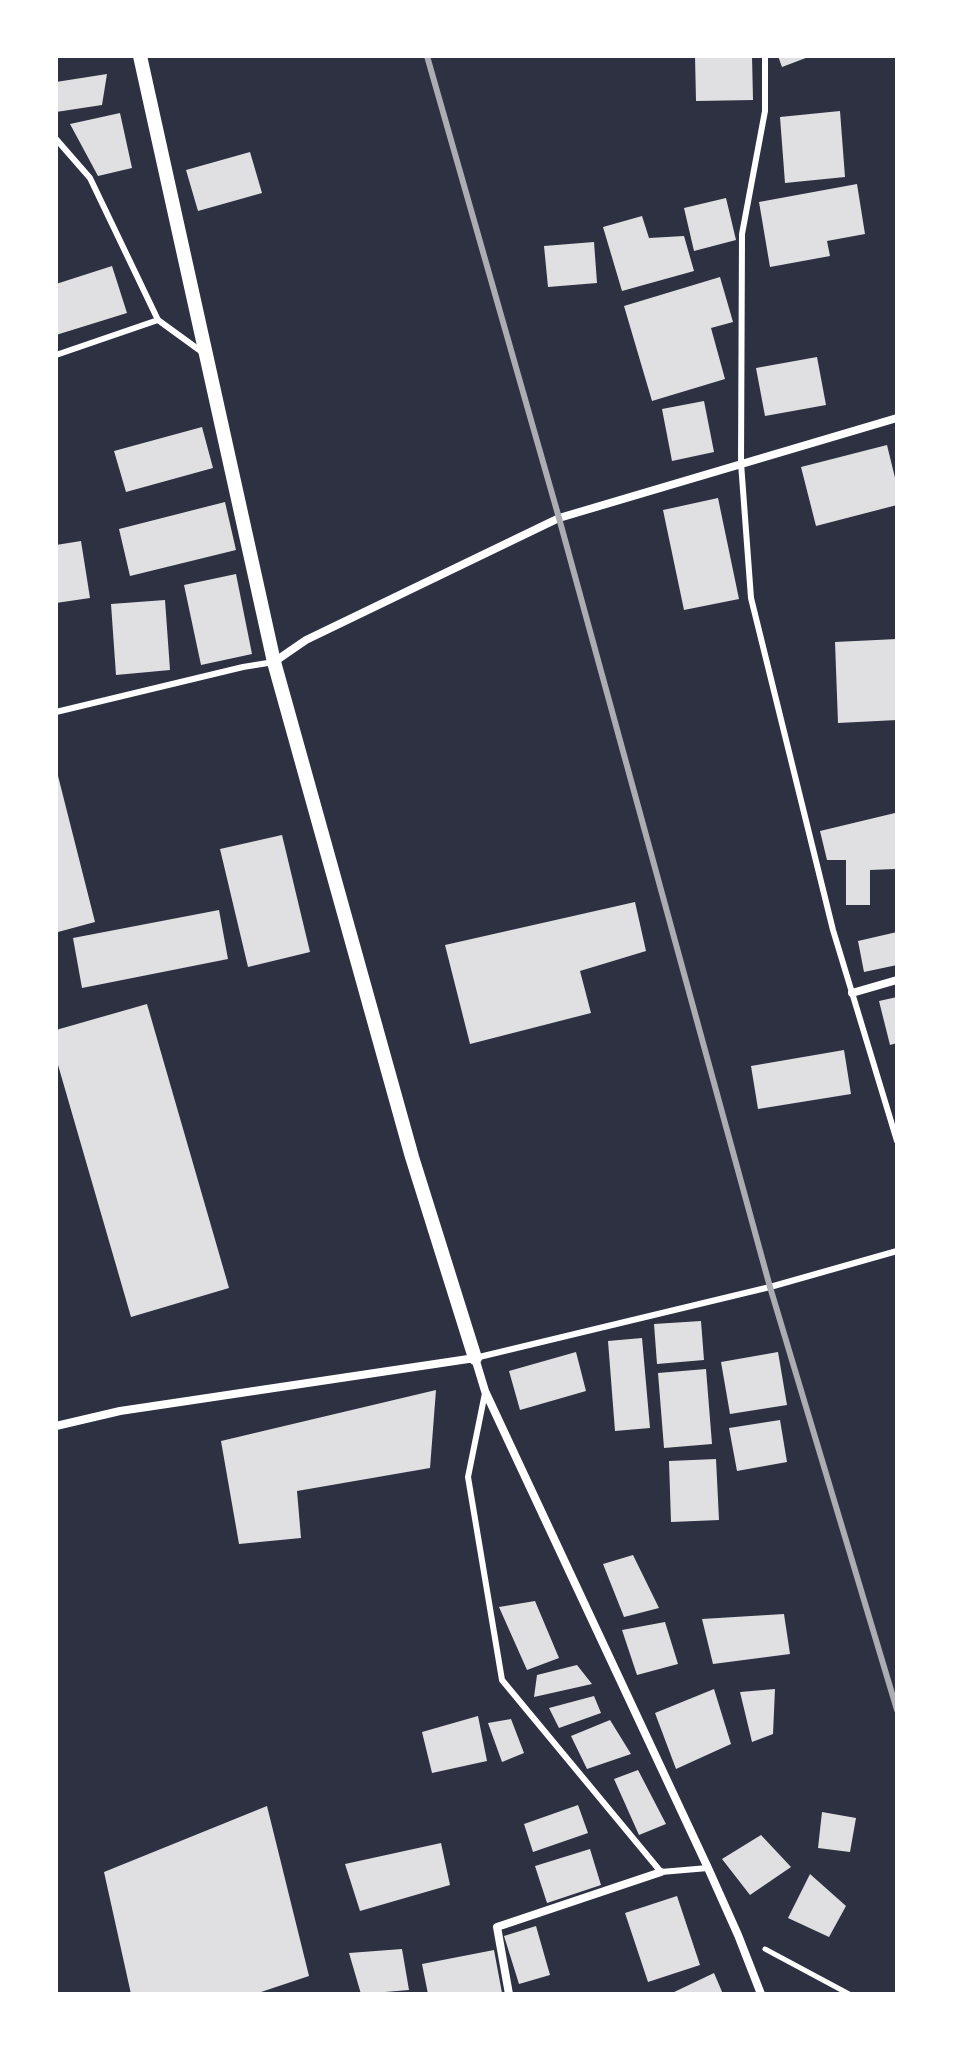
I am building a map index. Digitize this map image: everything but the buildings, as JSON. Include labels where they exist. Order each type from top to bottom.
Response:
[{"type":"street","points":[[140,56],[274,662],[412,1157],[485,1391],[708,1868],[761,1994]]},
{"type":"street","points":[[274,662],[306,640],[559,518],[897,418]]},
{"type":"street","points":[[852,993],[897,980]]},
{"type":"street","points":[[56,1426],[120,1411],[475,1358]]},
{"type":"street","points":[[509,1994],[497,1927],[661,1872]]},
{"type":"lane","points":[[765,56],[765,111],[742,234],[741,463],[751,598],[833,930],[897,1141]]},
{"type":"lane","points":[[56,139],[90,178],[158,320],[208,357]]},
{"type":"lane","points":[[56,355],[158,320]]},
{"type":"lane","points":[[56,712],[274,662]]},
{"type":"lane","points":[[475,1358],[770,1287],[897,1251]]},
{"type":"lane","points":[[485,1391],[468,1477],[502,1680],[661,1872],[708,1868]]},
{"type":"path","points":[[738,1935],[849,1994]]},
{"type":"railway","points":[[427,56],[559,518],[770,1287],[897,1710]]}]
